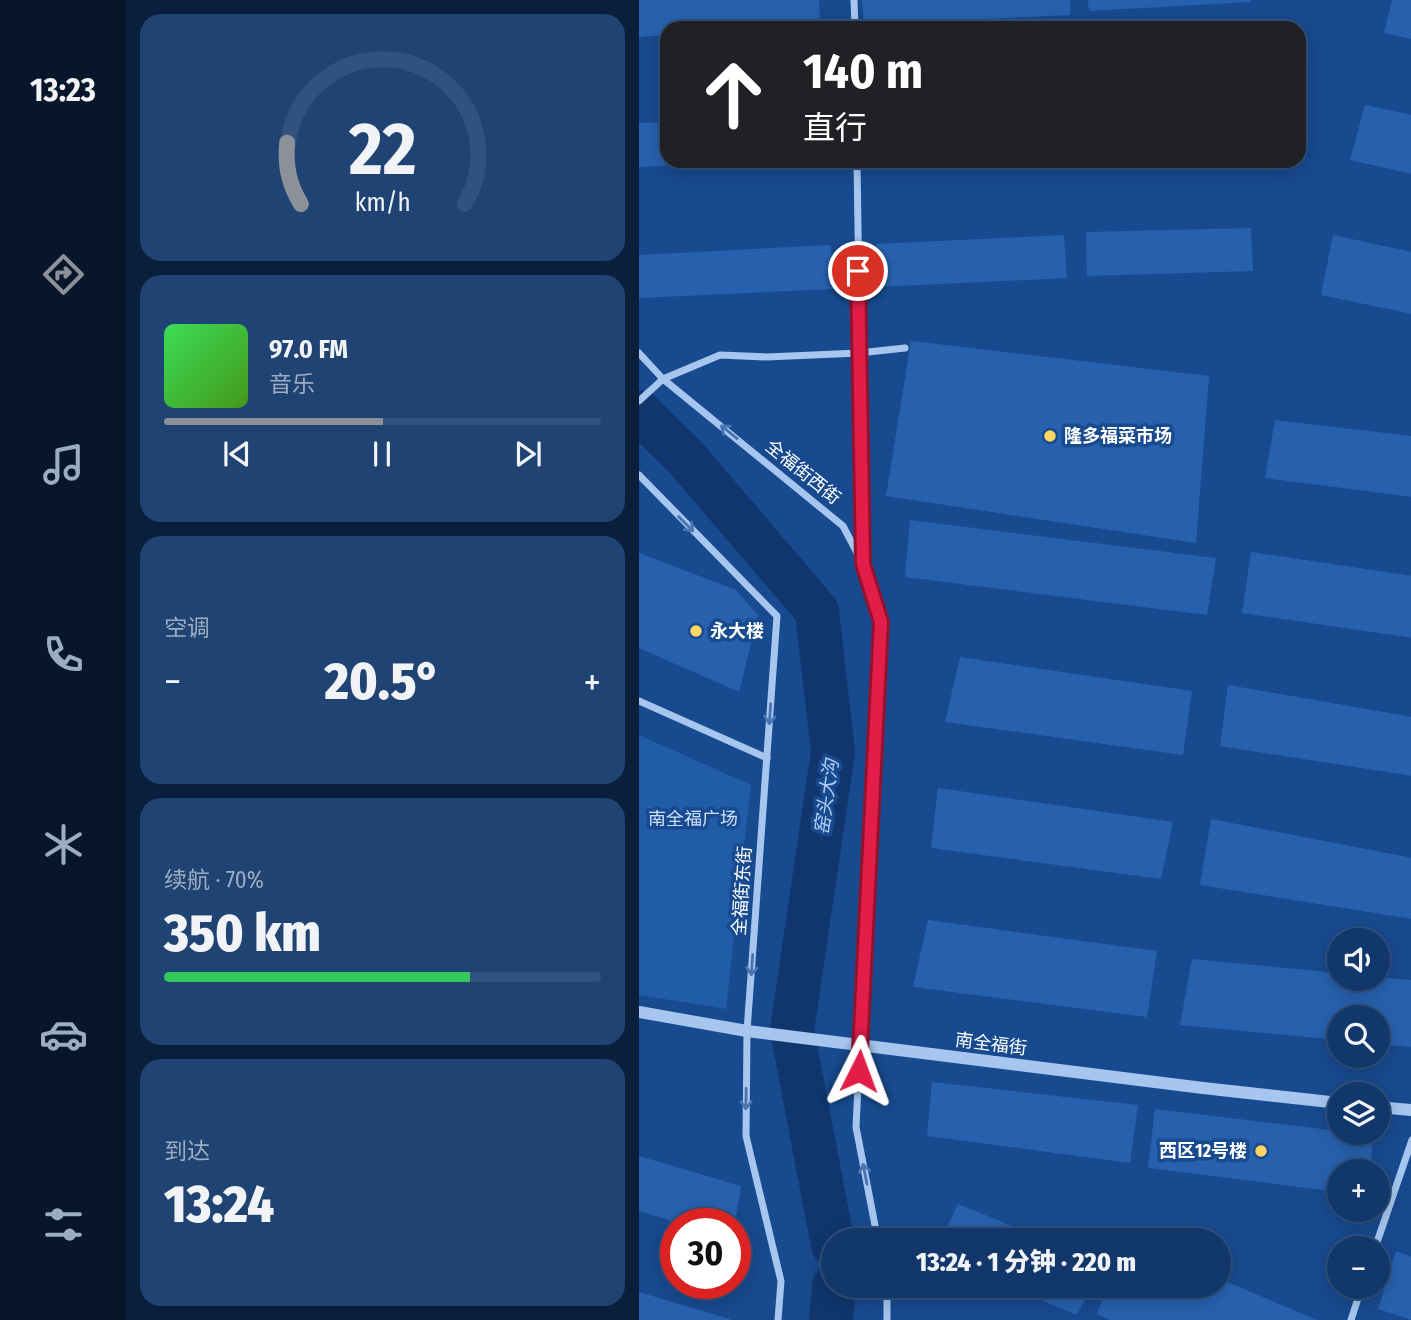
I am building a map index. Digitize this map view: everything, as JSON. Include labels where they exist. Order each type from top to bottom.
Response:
[{"type":"street","points":[[854,0],[855,21]]},
{"type":"street","points":[[857,168],[863,564]]},
{"type":"street","points":[[639,401],[663,379],[720,355],[767,357],[905,348]]},
{"type":"street","name":"全福街西街","points":[[639,353],[663,379],[843,526],[863,564],[881,622],[856,1127],[875,1228]]},
{"type":"street","name":"全福街东街","points":[[639,475],[777,616],[747,1031],[746,1136],[781,1281],[778,1320]]},
{"type":"street","points":[[639,701],[767,758]]},
{"type":"street","name":"南全福街","points":[[639,1012],[747,1031],[1327,1101]]},
{"type":"street","points":[[1390,1108],[1411,1110]]},
{"type":"street","points":[[1379,1236],[1411,1140]]},
{"type":"street","points":[[887,1298],[887,1320]]},
{"type":"street","points":[[1351,1320],[1358,1299]]},
{"type":"green space","name":"南全福广场","points":[[639,735],[751,785],[726,1009],[639,995]]},
{"type":"building","points":[[639,0],[819,0],[820,21],[660,21],[660,36],[639,37]]},
{"type":"building","points":[[862,0],[1070,0],[1070,15],[946,21],[864,21]]},
{"type":"building","points":[[1088,0],[1251,0],[1251,2],[1089,11]]},
{"type":"building","points":[[1392,0],[1412,0],[1412,39],[1384,33]]},
{"type":"building","points":[[1365,105],[1412,115],[1412,174],[1350,160]]},
{"type":"building","points":[[660,122],[660,166],[639,167],[639,123]]},
{"type":"building","points":[[1251,228],[1253,271],[1087,276],[1086,232]]},
{"type":"building","points":[[1064,235],[1067,278],[878,287],[876,244]]},
{"type":"building","points":[[1333,235],[1412,252],[1412,314],[1321,295]]},
{"type":"building","points":[[831,245],[833,289],[639,298],[639,255]]},
{"type":"building","name":"隆多福菜市场","points":[[911,341],[1209,376],[1196,543],[886,496]]},
{"type":"building","points":[[1275,420],[1412,436],[1412,497],[1265,478]]},
{"type":"building","points":[[910,520],[1216,558],[1207,615],[905,577]]},
{"type":"building","points":[[1251,552],[1412,576],[1412,638],[1242,613]]},
{"type":"building","name":"永大楼","points":[[639,553],[736,590],[758,615],[739,692],[639,648]]},
{"type":"building","points":[[960,657],[1192,691],[1183,755],[945,722]]},
{"type":"building","points":[[1228,685],[1412,717],[1412,776],[1220,746]]},
{"type":"building","points":[[938,788],[1173,822],[1161,879],[931,848]]},
{"type":"building","points":[[1211,819],[1412,858],[1412,919],[1200,885]]},
{"type":"building","points":[[928,920],[1157,951],[1147,1017],[913,987]]},
{"type":"building","points":[[1192,959],[1327,972],[1327,991],[1390,991],[1390,978],[1412,980],[1412,1047],[1390,1045],[1390,1005],[1327,1005],[1327,1039],[1180,1025]]},
{"type":"building","points":[[932,1082],[1138,1105],[1130,1163],[927,1136]]},
{"type":"building","name":"西区12号楼","points":[[1155,1109],[1327,1130],[1327,1145],[1372,1145],[1371,1159],[1327,1159],[1327,1190],[1148,1168]]},
{"type":"building","points":[[639,1156],[741,1186],[737,1208],[660,1208],[660,1217],[639,1211]]},
{"type":"building","points":[[958,1204],[1018,1228],[946,1228]]},
{"type":"building","points":[[1396,1251],[1412,1257],[1412,1320],[1378,1309],[1381,1299],[1390,1299],[1390,1270]]},
{"type":"building","points":[[1231,1284],[1317,1320],[1110,1320],[1097,1314],[1103,1298],[1231,1298]]},
{"type":"building","points":[[639,1292],[730,1319],[730,1320],[639,1320]]},
{"type":"building","points":[[1035,1298],[1086,1298],[1077,1315]]},
{"type":"waterway","name":"窑头大沟","points":[[639,412],[686,458],[817,611],[833,752],[792,1030],[830,1228]]},
{"type":"waterway","name":"窑头大沟","points":[[831,1320],[833,1298]]},
{"type":"place","name":"隆多福菜市场","points":[[1050,436]]},
{"type":"place","name":"永大楼","points":[[696,631]]},
{"type":"place","name":"西区12号楼","points":[[1261,1151]]},
{"type":"route","points":[[858,271],[863,564],[881,622],[859,1071]]}]
